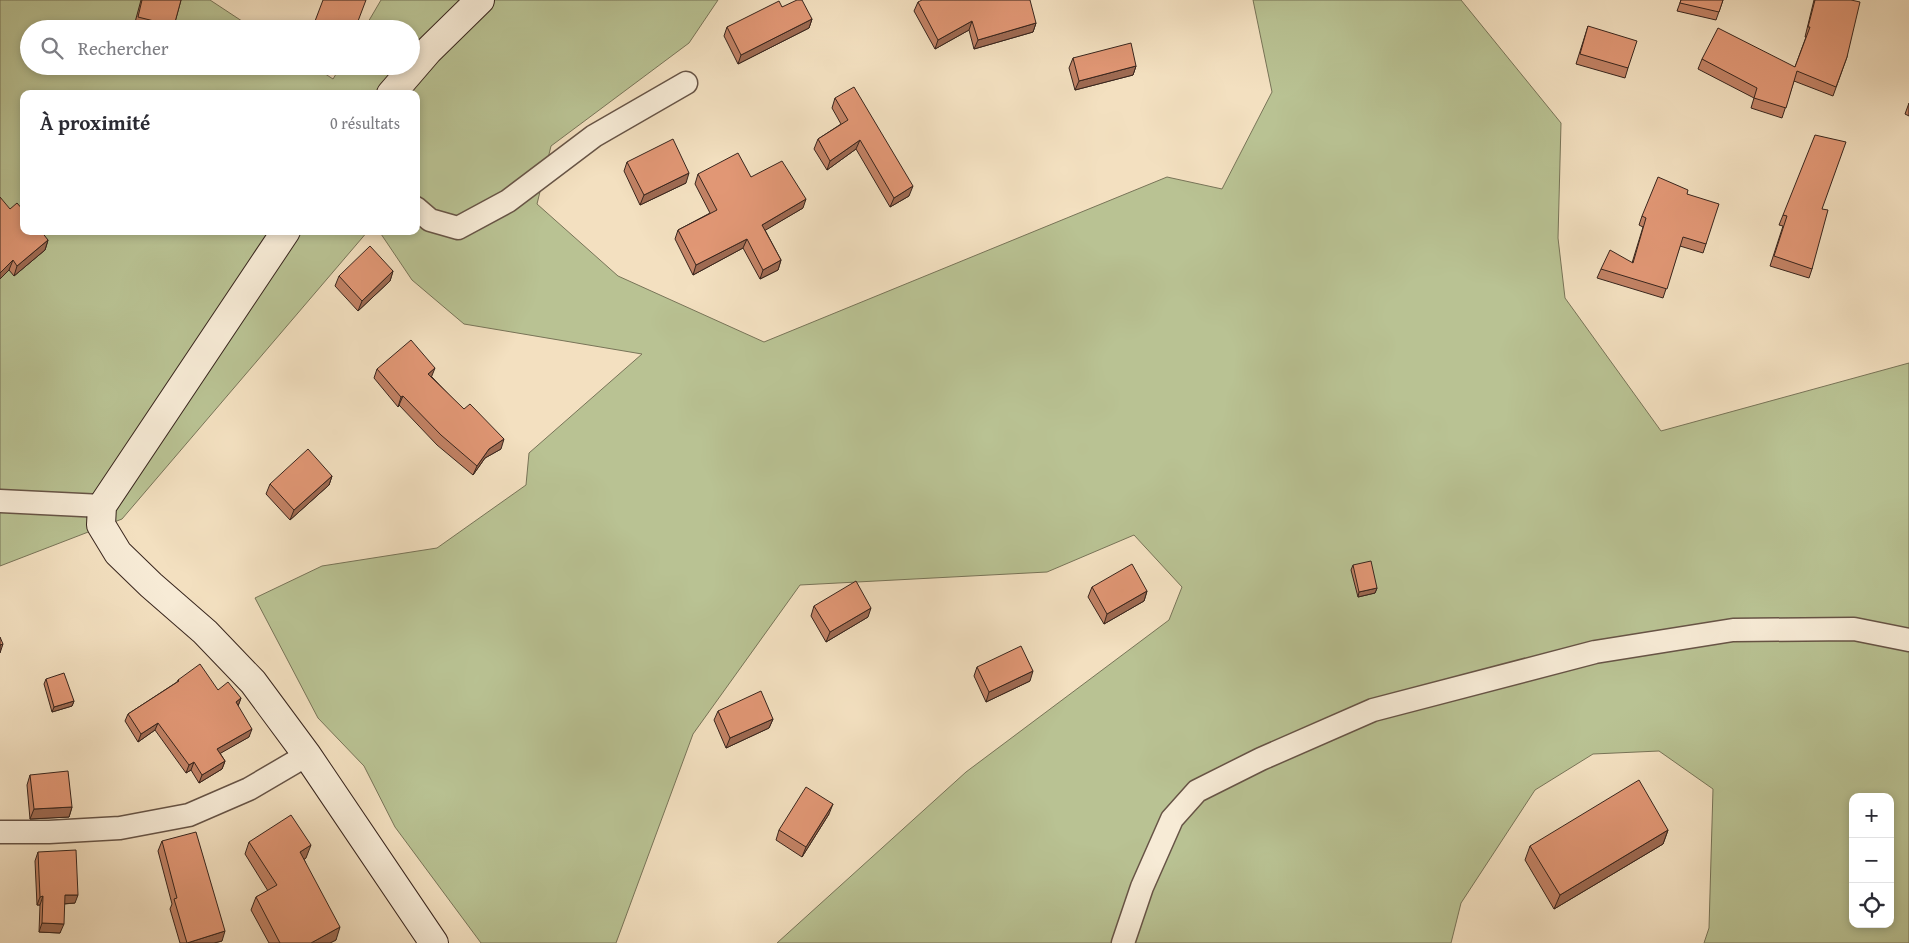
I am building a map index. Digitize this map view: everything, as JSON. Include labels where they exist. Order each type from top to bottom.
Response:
[{"type":"street","points":[[420,60],[480,0]]},
{"type":"street","points":[[394,90],[407,75]]},
{"type":"street","points":[[420,211],[430,220],[458,228],[508,201],[594,136],[686,83]]},
{"type":"street","points":[[283,235],[102,506],[100,526],[118,553],[151,585],[205,632],[252,682],[307,755],[434,943]]},
{"type":"street","points":[[0,501],[102,506]]},
{"type":"street","points":[[1124,943],[1142,887],[1172,819],[1197,791],[1261,759],[1373,710],[1595,652],[1733,630],[1854,629],[1909,640]]},
{"type":"street","points":[[0,832],[49,832],[120,828],[189,815],[249,789],[307,755]]},
{"type":"green space","points":[[0,0],[210,0],[240,20],[20,20],[20,75],[327,75],[333,79],[335,75],[420,75],[420,20],[369,20],[381,0],[718,0],[689,43],[551,146],[537,204],[618,276],[764,342],[1167,177],[1222,189],[1272,92],[1253,0],[1461,0],[1561,123],[1558,238],[1565,298],[1661,431],[1909,363],[1909,943],[1704,943],[1709,928],[1713,789],[1659,751],[1593,754],[1535,790],[1461,903],[1451,943],[777,943],[966,772],[1169,620],[1182,587],[1134,535],[1047,572],[800,585],[693,734],[616,943],[481,943],[395,827],[364,766],[318,718],[255,598],[322,566],[437,548],[526,485],[529,453],[642,354],[464,324],[412,280],[382,235],[420,235],[420,90],[20,90],[20,235],[365,235],[122,519],[0,566]]},
{"type":"building","points":[[142,0],[181,0],[176,20],[150,20],[138,17]]},
{"type":"building","points":[[323,0],[366,0],[358,20],[315,20]]},
{"type":"building","points":[[797,0],[802,0],[812,19],[741,55],[727,27],[779,1],[782,7]]},
{"type":"building","points":[[922,0],[1030,0],[1036,23],[978,40],[972,21],[938,40],[918,2]]},
{"type":"building","points":[[1681,0],[1723,0],[1719,12],[1680,3]]},
{"type":"building","points":[[1815,0],[1851,0],[1860,2],[1847,57],[1836,87],[1797,71],[1786,108],[1754,98],[1757,88],[1702,59],[1718,28],[1795,67],[1810,27],[1808,27]]},
{"type":"building","points":[[1588,26],[1637,41],[1628,68],[1580,54]]},
{"type":"building","points":[[1131,43],[1136,66],[1079,81],[1073,58]]},
{"type":"building","points":[[854,87],[913,186],[894,198],[860,140],[830,161],[818,139],[848,120],[835,98]]},
{"type":"building","points":[[1815,135],[1846,142],[1822,209],[1828,210],[1812,269],[1774,256],[1787,216],[1783,215]]},
{"type":"building","points":[[673,139],[689,173],[644,195],[627,162]]},
{"type":"building","points":[[738,153],[751,177],[782,161],[806,199],[762,225],[781,260],[763,270],[747,239],[696,265],[678,230],[717,210],[698,174]]},
{"type":"building","points":[[1658,177],[1688,190],[1687,194],[1719,204],[1706,244],[1683,237],[1667,289],[1601,269],[1610,250],[1633,263],[1646,218],[1642,216]]},
{"type":"building","points":[[0,197],[10,209],[17,203],[20,206],[20,235],[44,235],[48,240],[17,266],[13,260],[0,273]]},
{"type":"building","points":[[370,246],[393,271],[362,301],[339,276]]},
{"type":"building","points":[[411,340],[435,368],[428,374],[464,409],[470,404],[504,439],[489,449],[477,466],[441,435],[403,396],[401,397],[377,369]]},
{"type":"building","points":[[308,449],[332,476],[294,510],[270,484]]},
{"type":"building","points":[[1371,561],[1377,588],[1359,592],[1353,565]]},
{"type":"building","points":[[1132,564],[1147,591],[1107,614],[1092,587]]},
{"type":"building","points":[[856,581],[871,608],[830,632],[814,606]]},
{"type":"building","points":[[1021,646],[1033,671],[989,692],[977,667]]},
{"type":"building","points":[[200,664],[218,690],[228,682],[241,698],[236,702],[252,729],[217,749],[225,761],[202,775],[194,762],[189,765],[158,723],[141,734],[128,714],[179,681]]},
{"type":"building","points":[[64,673],[74,701],[54,707],[46,679]]},
{"type":"building","points":[[761,691],[773,719],[730,738],[718,711]]},
{"type":"building","points":[[68,771],[72,807],[34,809],[30,775]]},
{"type":"building","points":[[1639,780],[1668,830],[1560,895],[1530,846]]},
{"type":"building","points":[[806,787],[833,804],[806,847],[779,830]]},
{"type":"building","points":[[291,815],[311,845],[300,852],[340,927],[311,943],[280,943],[256,897],[277,885],[249,842]]},
{"type":"building","points":[[196,832],[225,931],[187,943],[174,899],[177,898],[162,841]]},
{"type":"building","points":[[76,850],[78,895],[65,895],[64,924],[42,923],[43,896],[40,897],[38,852]]}]
